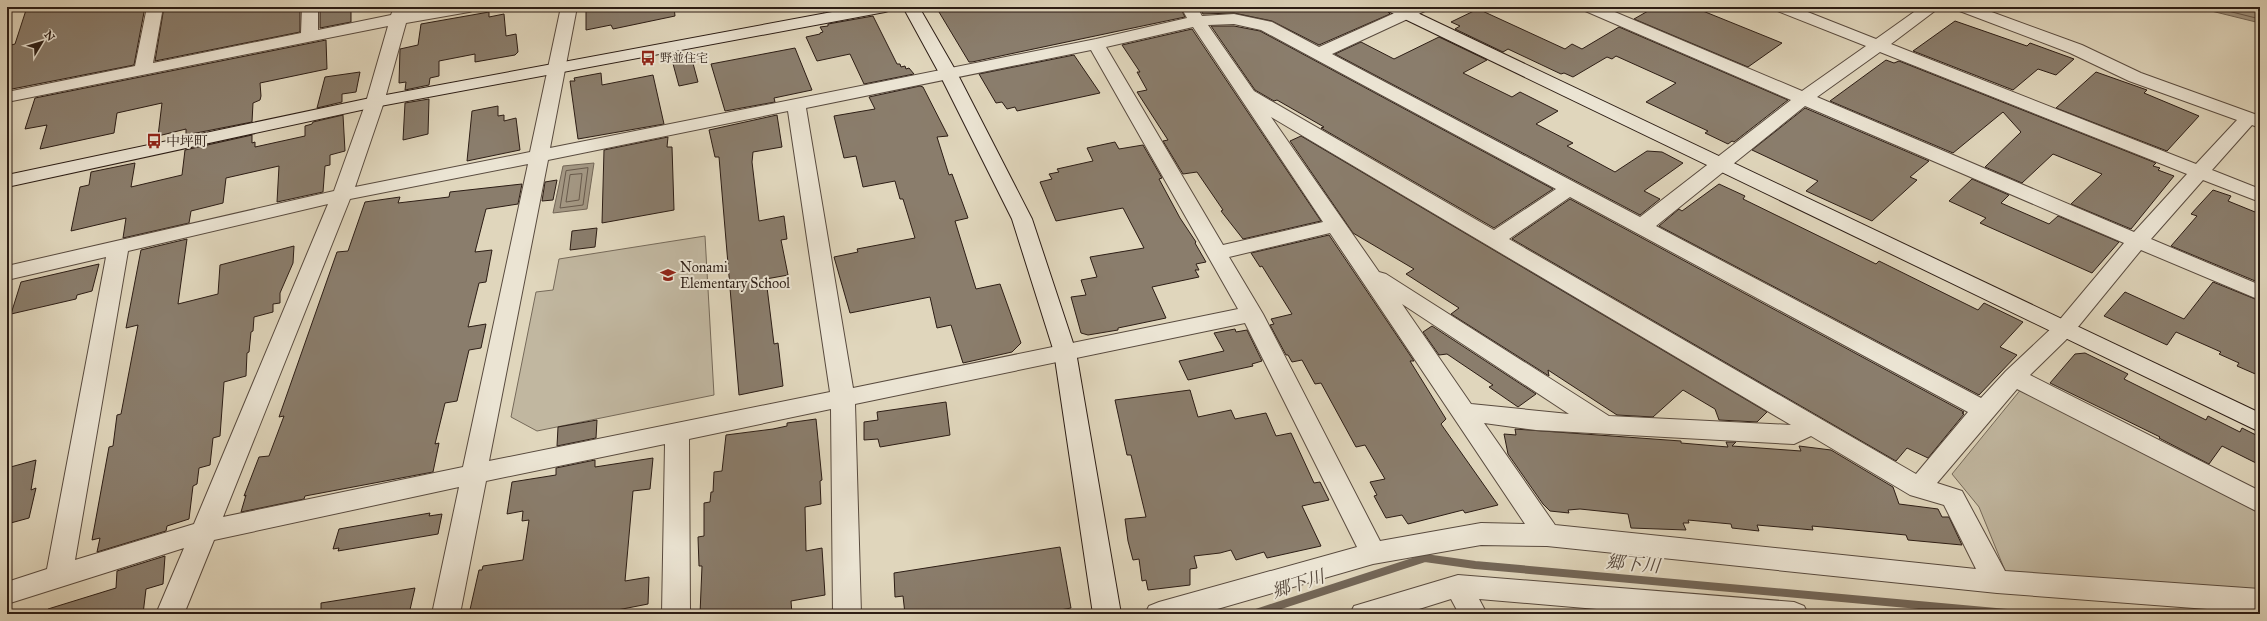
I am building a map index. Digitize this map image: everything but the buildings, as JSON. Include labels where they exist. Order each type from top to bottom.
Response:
[{"type":"street","points":[[143,70],[155,7]]},
{"type":"street","points":[[309,37],[310,7]]},
{"type":"street","points":[[7,97],[309,37],[400,13],[469,7]]},
{"type":"street","points":[[446,614],[568,7]]},
{"type":"street","points":[[7,181],[375,102],[885,7]]},
{"type":"street","points":[[911,7],[948,73],[1022,219],[1065,352],[1107,614]]},
{"type":"street","points":[[1589,7],[2260,292]]},
{"type":"street","points":[[1781,7],[2260,196]]},
{"type":"street","points":[[1641,227],[1804,98],[1932,7]]},
{"type":"street","points":[[1919,488],[1984,410],[2014,377],[2065,328],[2138,240],[2200,172],[2255,120],[2135,77],[2076,49],[1963,7]]},
{"type":"street","points":[[1318,54],[1407,9],[1721,165],[2065,328],[2260,423]]},
{"type":"street","points":[[170,614],[202,532],[342,194],[375,102],[400,13]]},
{"type":"street","points":[[1193,14],[1547,535]]},
{"type":"street","points":[[7,273],[342,194],[1096,44],[1193,14],[1234,19],[1266,26],[1984,410]]},
{"type":"street","points":[[1096,44],[1252,314],[1373,553]]},
{"type":"street","points":[[1246,94],[1919,488],[1953,498],[1997,582]]},
{"type":"street","points":[[796,104],[843,399],[847,614]]},
{"type":"street","points":[[1495,239],[1569,188]]},
{"type":"street","points":[[1217,253],[1336,225]]},
{"type":"street","points":[[59,577],[118,247]]},
{"type":"street","points":[[1370,274],[1604,425]]},
{"type":"street","points":[[7,593],[202,532],[474,474],[1252,314]]},
{"type":"street","points":[[2014,377],[2260,503]]},
{"type":"street","points":[[1464,412],[1536,421],[1794,435],[1811,424]]},
{"type":"street","points":[[676,614],[677,432]]},
{"type":"street","points":[[1159,614],[1373,553],[1481,534],[1547,535],[1997,582],[2260,601]]},
{"type":"street","points":[[1458,586],[1473,614]]},
{"type":"street","points":[[1364,614],[1458,586],[1711,610],[1794,614]]},
{"type":"shaded area","points":[[705,236],[714,395],[537,431],[511,417],[536,292],[553,290],[559,259]]},
{"type":"shaded area","points":[[2022,388],[2260,511],[2260,591],[2006,573],[1979,507],[1952,474]]},
{"type":"water","points":[[2195,7],[2260,7],[2260,23]]},
{"type":"water","points":[[594,163],[587,209],[553,213],[563,166]]},
{"type":"waterway","name":"郷下川","points":[[1253,614],[1425,558],[1475,565],[2018,614]]},
{"type":"place","name":"野並住宅","points":[[648,58]]},
{"type":"place","name":"中坪町","points":[[154,141]]},
{"type":"place","name":"Nonami Elementary School","points":[[668,275]]}]
